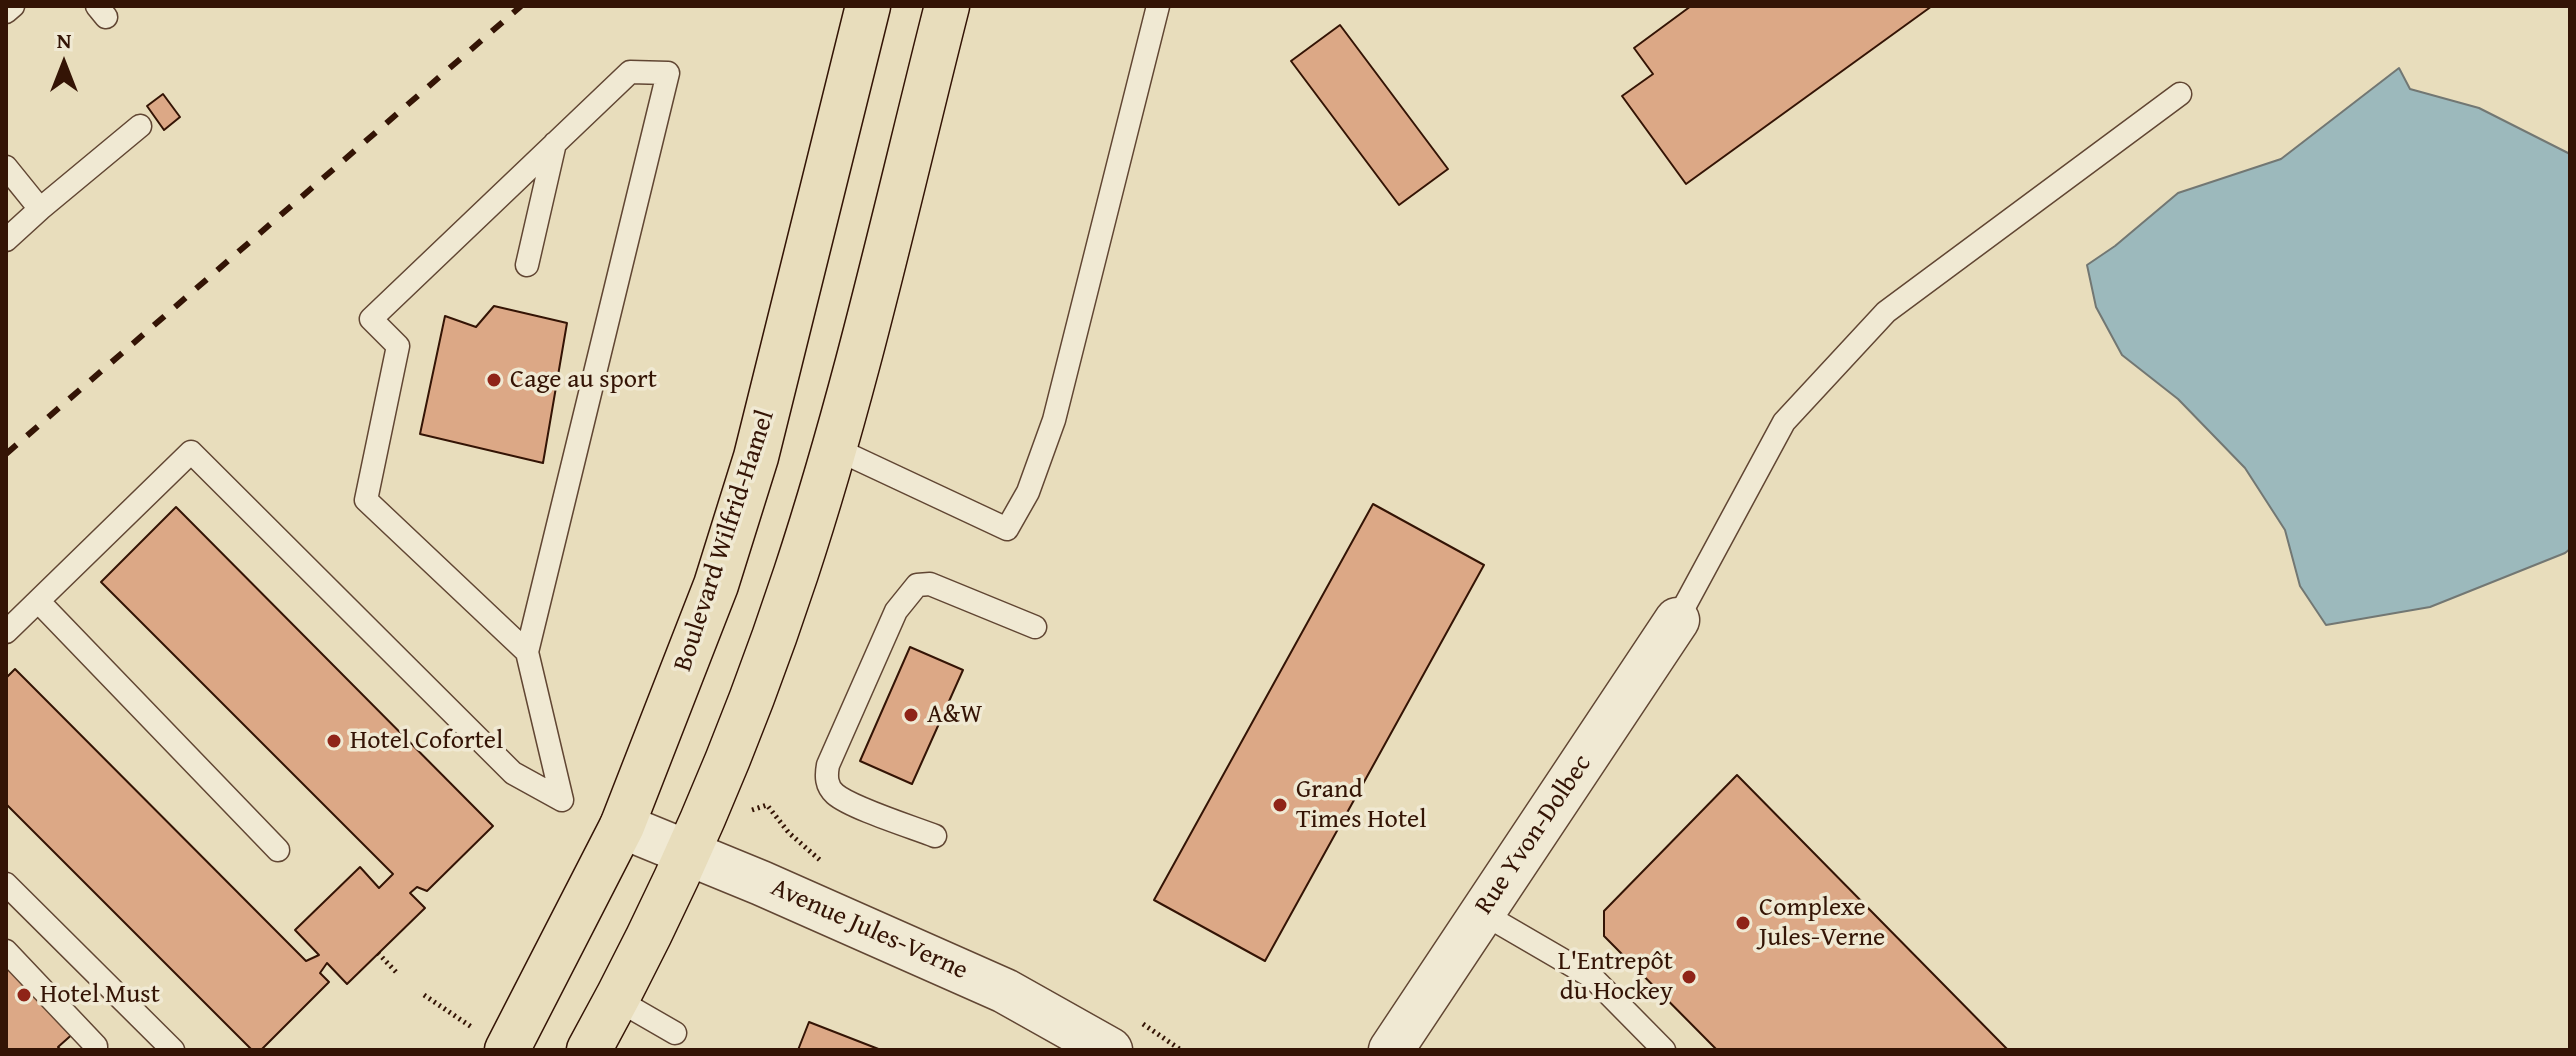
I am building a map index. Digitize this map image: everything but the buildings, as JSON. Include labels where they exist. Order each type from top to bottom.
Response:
[{"type":"main road","name":"Boulevard Wilfrid-Hamel","points":[[493,1041],[622,826],[691,650],[738,517],[783,350],[868,6]]},
{"type":"main road","points":[[589,1050],[686,852],[770,647],[834,448],[947,6]]},
{"type":"street","name":"Rue Yvon-Dolbec","points":[[1391,1050],[1677,620]]},
{"type":"street","name":"Avenue Jules-Verne","points":[[622,826],[1005,991],[1110,1050]]},
{"type":"lane","points":[[6,12],[13,6]]},
{"type":"lane","points":[[834,448],[1007,529],[1028,492],[1054,420],[1158,6]]},
{"type":"lane","points":[[6,632],[191,452],[513,773],[562,800],[527,652],[668,73],[630,72],[371,319],[398,346],[366,500],[527,652]]},
{"type":"lane","points":[[1677,620],[1784,422],[1886,312],[2180,94]]},
{"type":"lane","points":[[6,240],[140,126]]},
{"type":"lane","points":[[527,265],[555,143]]},
{"type":"lane","points":[[6,167],[40,209]]},
{"type":"lane","points":[[935,836],[850,802],[835,793],[826,780],[828,765],[896,611],[904,597],[917,585],[930,584],[1035,627]]},
{"type":"lane","points":[[38,601],[278,850]]},
{"type":"lane","points":[[6,884],[173,1050]]},
{"type":"lane","points":[[1482,913],[1592,977],[1664,1050]]},
{"type":"lane","points":[[6,951],[96,1046],[96,1050]]},
{"type":"lane","points":[[616,999],[675,1033]]},
{"type":"path","points":[[755,809],[767,805],[789,833],[815,858],[831,867]]},
{"type":"path","points":[[378,953],[396,972]]},
{"type":"path","points":[[424,995],[493,1041]]},
{"type":"water","points":[[2399,68],[2410,89],[2479,108],[2570,154],[2570,549],[2430,607],[2326,625],[2300,586],[2285,530],[2245,468],[2178,399],[2122,355],[2096,307],[2087,265],[2115,246],[2178,193],[2281,159]]},
{"type":"railway","points":[[6,454],[521,6]]},
{"type":"place","name":"Cage au sport","points":[[494,380]]},
{"type":"place","name":"A&W","points":[[911,715]]},
{"type":"place","name":"Hotel Cofortel","points":[[334,741]]},
{"type":"place","name":"Grand Times Hotel","points":[[1280,805]]},
{"type":"place","name":"Complexe Jules-Verne","points":[[1743,923]]},
{"type":"place","name":"L'Entrepôt du Hockey","points":[[1689,977]]},
{"type":"place","name":"Hotel Must","points":[[24,995]]}]
